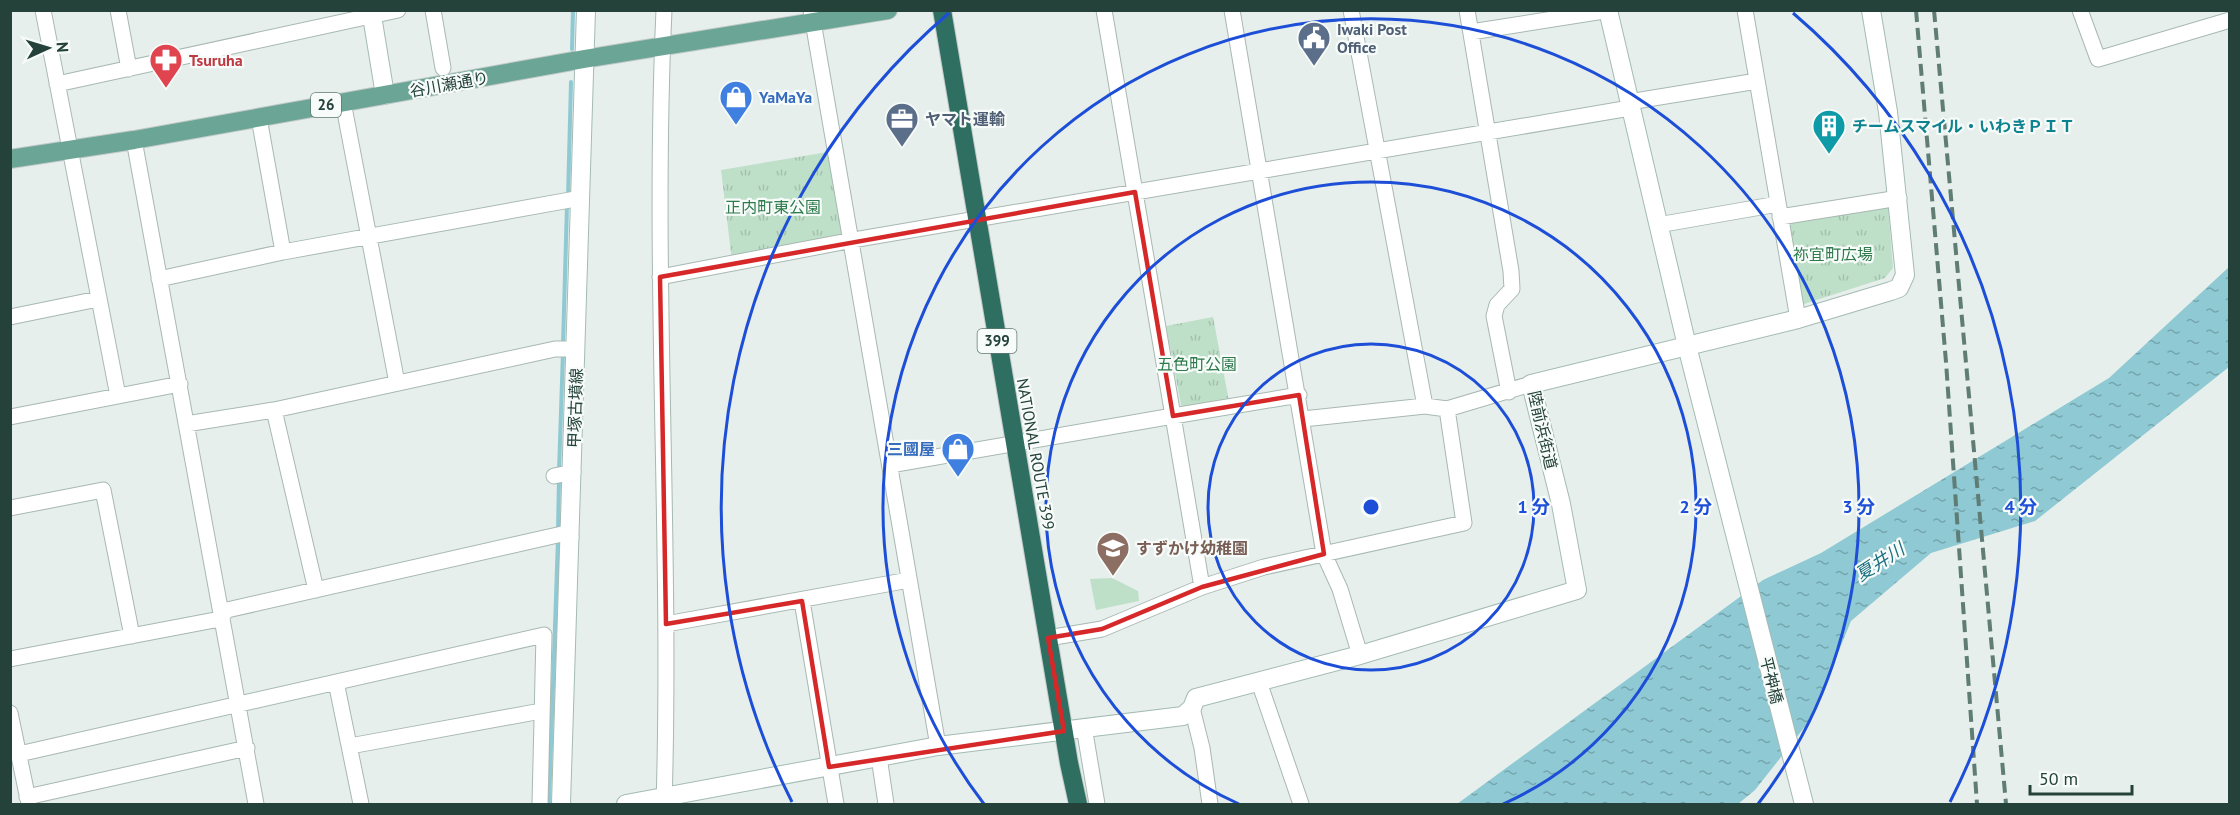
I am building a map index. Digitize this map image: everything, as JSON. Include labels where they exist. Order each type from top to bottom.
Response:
[{"type":"highway","name":"NATIONAL ROUTE 399","points":[[942,10],[1069,763],[1078,804]]},
{"type":"main road","name":"谷川瀬通り","points":[[10,159],[134,140],[584,60],[663,49],[812,17],[888,10]]},
{"type":"street","points":[[43,10],[68,149],[118,396]]},
{"type":"street","points":[[118,10],[129,69]]},
{"type":"street","points":[[57,84],[371,13],[398,10]]},
{"type":"street","points":[[433,10],[443,68]]},
{"type":"street","name":"甲塚古墳線","points":[[561,804],[551,699],[562,536],[573,472],[567,349],[571,200],[584,60],[586,10]]},
{"type":"street","points":[[664,10],[660,277],[666,624],[664,801]]},
{"type":"street","points":[[1104,10],[1202,587]]},
{"type":"street","points":[[1232,10],[1299,395],[1324,554],[1340,589],[1360,655]]},
{"type":"street","points":[[1351,10],[1425,406]]},
{"type":"street","points":[[1467,10],[1511,271],[1512,289],[1497,305],[1494,316],[1509,392]]},
{"type":"street","points":[[1746,10],[1798,319]]},
{"type":"street","name":"陸前浜街道","points":[[1192,708],[1196,698],[1360,655],[1577,590],[1561,504],[1531,384],[1798,319],[1899,288],[1905,275],[1899,198],[1871,10]]},
{"type":"street","points":[[2080,10],[2098,59],[2229,20]]},
{"type":"street","points":[[1471,32],[1609,11],[1629,105],[1687,346]]},
{"type":"street","points":[[371,13],[385,95]]},
{"type":"street","points":[[812,17],[853,240],[939,746]]},
{"type":"street","points":[[660,277],[853,240],[1377,152],[1757,81]]},
{"type":"street","points":[[343,102],[367,237],[397,383]]},
{"type":"street","points":[[259,118],[283,252]]},
{"type":"street","points":[[134,140],[180,384],[220,619],[247,748],[256,804]]},
{"type":"street","points":[[1658,225],[1899,198]]},
{"type":"street","points":[[159,279],[283,252],[571,200]]},
{"type":"street","points":[[10,317],[98,299]]},
{"type":"street","name":"平神橋","points":[[1687,346],[1804,804]]},
{"type":"street","points":[[186,424],[274,410],[567,349]]},
{"type":"street","points":[[10,417],[180,384]]},
{"type":"street","points":[[1303,419],[1425,406],[1447,410],[1531,384]]},
{"type":"street","points":[[890,465],[1299,395]]},
{"type":"street","points":[[274,410],[316,590]]},
{"type":"street","points":[[1048,638],[1102,629],[1202,587],[1264,567],[1464,523],[1447,410]]},
{"type":"street","points":[[554,476],[573,472]]},
{"type":"street","points":[[10,508],[103,490],[132,636]]},
{"type":"street","points":[[10,659],[220,619],[227,610],[562,536]]},
{"type":"street","points":[[666,624],[909,580]]},
{"type":"street","points":[[802,601],[836,804]]},
{"type":"street","points":[[19,754],[544,634],[551,699],[540,804]]},
{"type":"street","points":[[336,682],[361,804]]},
{"type":"street","points":[[1259,682],[1301,804]]},
{"type":"street","points":[[350,746],[551,699]]},
{"type":"street","points":[[626,804],[664,801],[939,746],[1183,716],[1192,708],[1202,748],[1210,804]]},
{"type":"street","points":[[10,713],[28,801],[247,748]]},
{"type":"street","points":[[1084,727],[1097,804]]},
{"type":"street","points":[[879,757],[886,804]]},
{"type":"highlighted area","points":[[1135,192],[1173,416],[1299,395],[1324,554],[1202,587],[1102,629],[1048,638],[1064,731],[829,767],[802,601],[666,624],[660,277]]},
{"type":"green space","name":"正内町東公園","points":[[834,151],[851,239],[732,261],[721,170]]},
{"type":"green space","name":"祢宜町広場","points":[[1888,205],[1893,268],[1885,278],[1801,305],[1789,222]]},
{"type":"green space","name":"五色町公園","points":[[1213,317],[1229,401],[1186,410],[1181,405],[1166,326]]},
{"type":"green space","points":[[1112,578],[1138,591],[1139,601],[1096,610],[1090,579]]},
{"type":"water","name":"夏井川","points":[[2229,267],[2229,367],[2035,521],[1931,553],[1851,621],[1811,719],[1755,790],[1738,804],[1457,804],[1763,580],[1821,553],[2109,378]]},
{"type":"waterway","points":[[572,49],[573,10]]},
{"type":"waterway","points":[[568,198],[571,82]]},
{"type":"waterway","points":[[563,345],[567,205]]},
{"type":"waterway","points":[[559,471],[563,352]]},
{"type":"waterway","points":[[558,531],[559,478]]},
{"type":"waterway","points":[[549,804],[558,538]]},
{"type":"railway","points":[[1916,10],[1946,362],[1977,804]]},
{"type":"railway","points":[[1934,10],[2006,804]]},
{"type":"place","name":"Iwaki Post Office","points":[[1314,67]]},
{"type":"place","name":"Tsuruha","points":[[166,89]]},
{"type":"place","name":"YaMaYa","points":[[736,126]]},
{"type":"place","name":"ヤマト運輸","points":[[902,148]]},
{"type":"place","name":"チームスマイル・いわきＰＩＴ","points":[[1829,155]]},
{"type":"place","name":"三國屋","points":[[958,478]]},
{"type":"place","name":"すずかけ幼稚園","points":[[1113,577]]}]
